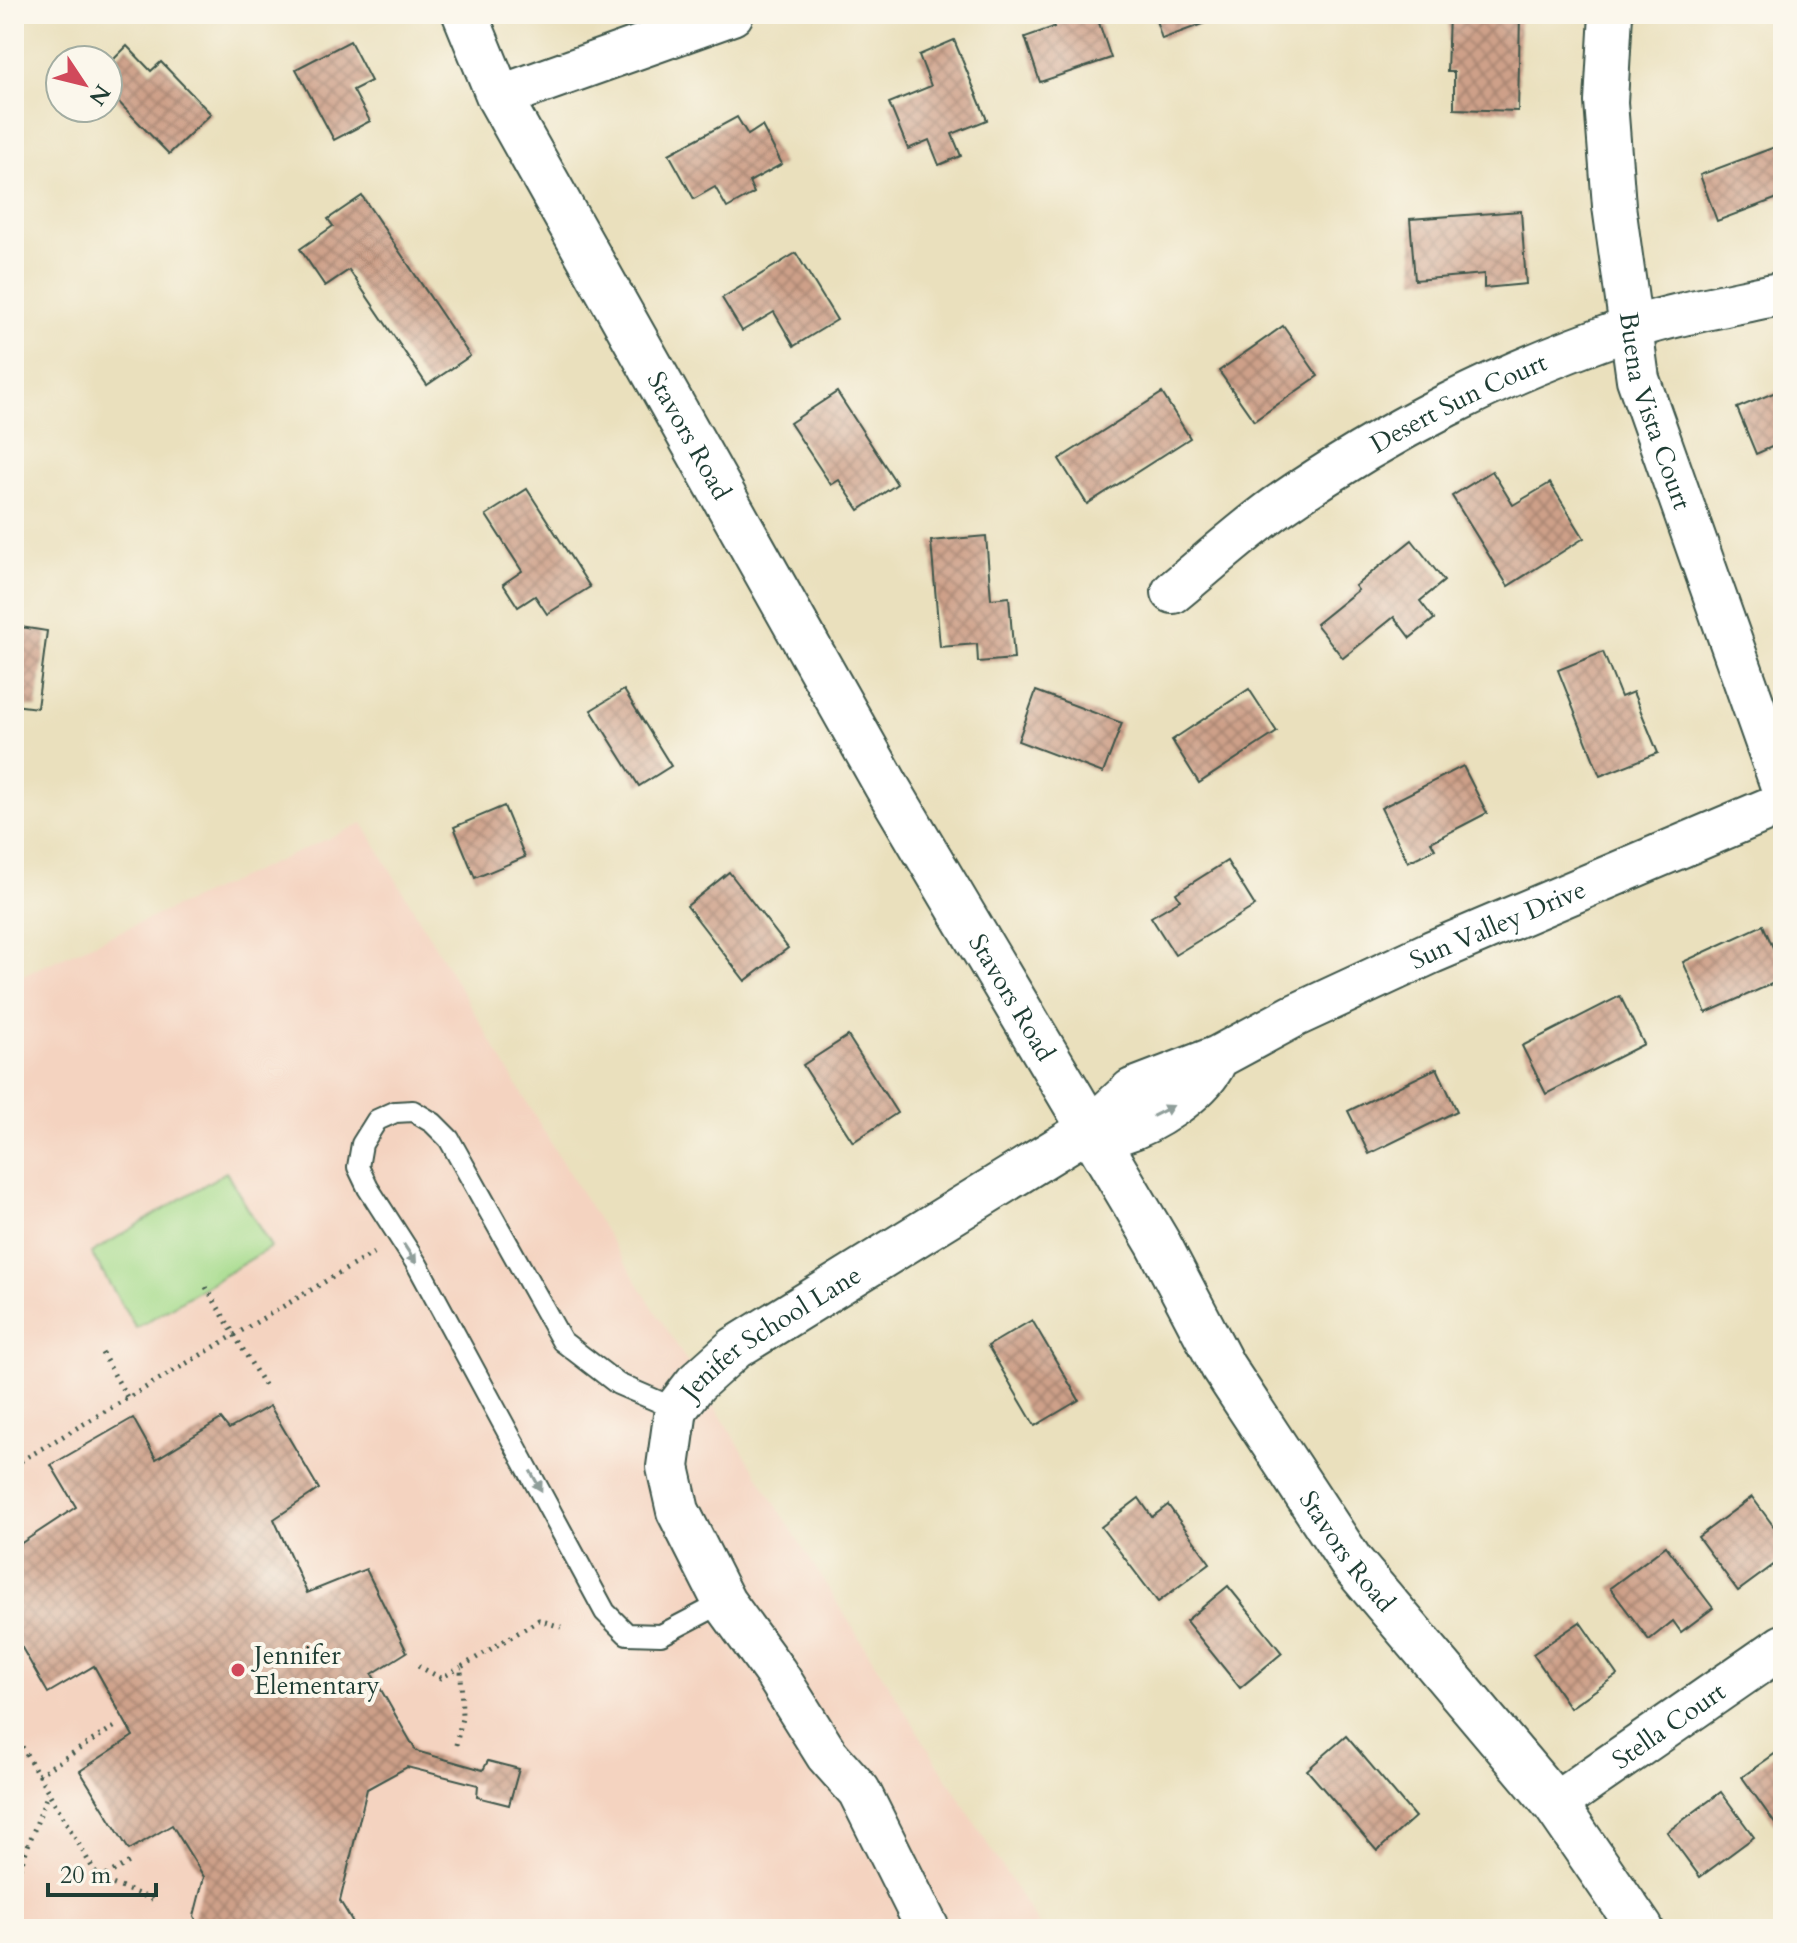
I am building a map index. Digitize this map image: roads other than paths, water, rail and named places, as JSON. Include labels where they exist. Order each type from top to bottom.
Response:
[{"type":"street","name":"Stavors Road","points":[[465,14],[499,97],[864,746],[1158,1243],[1223,1367],[1351,1562],[1555,1804],[1641,1929]]},
{"type":"street","points":[[499,97],[732,14]]},
{"type":"street","name":"Buena Vista Court","points":[[1611,14],[1606,102],[1614,206],[1638,379],[1783,789]]},
{"type":"street","name":"Desert Sun Court","points":[[1173,592],[1275,509],[1384,439],[1492,382],[1632,328],[1783,293]]},
{"type":"street","name":"Sun Valley Drive","points":[[1091,1128],[1119,1134],[1179,1103],[1207,1076],[1218,1057],[1294,1016],[1783,803]]},
{"type":"street","name":"Jenifer School Lane","points":[[928,1929],[859,1791],[827,1755],[775,1672],[724,1602],[678,1511],[668,1467],[676,1409],[696,1383],[735,1348],[1091,1128]]},
{"type":"street","name":"Stella Court","points":[[1555,1804],[1783,1646]]},
{"type":"lane","points":[[676,1409],[618,1384],[562,1341],[449,1139],[433,1123],[413,1111],[395,1112],[377,1120],[362,1144],[358,1167],[418,1266],[605,1612],[627,1634],[661,1635],[724,1602]]},
{"type":"place","name":"Jennifer Elementary","points":[[238,1670]]}]
